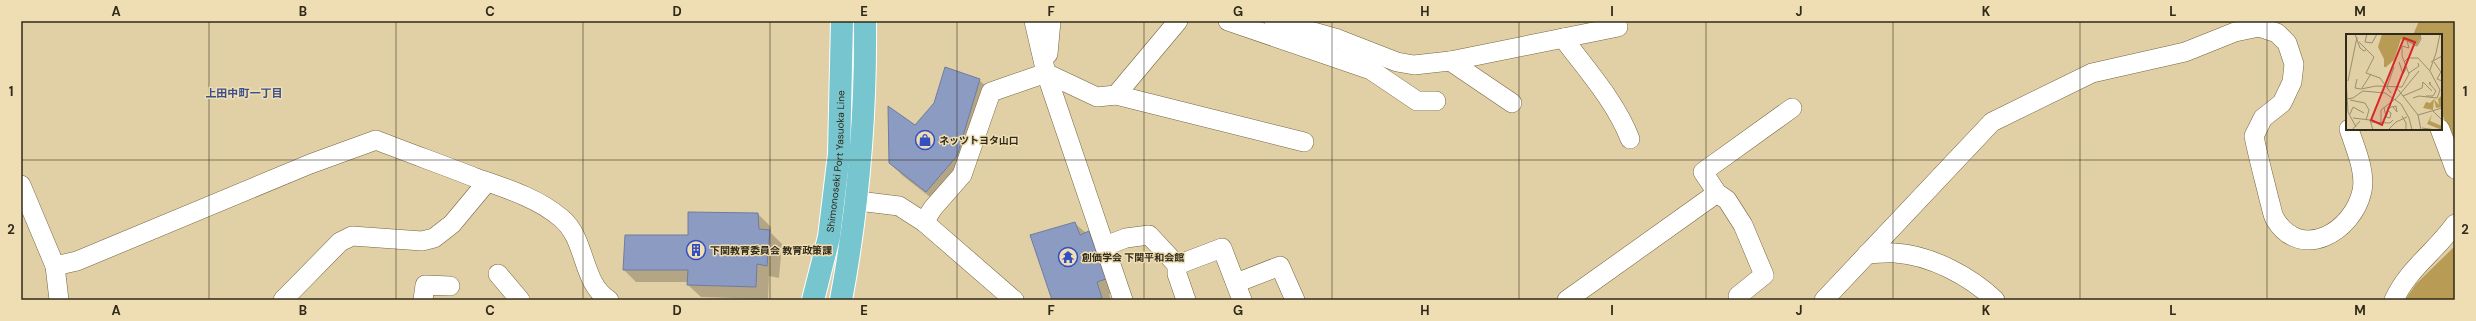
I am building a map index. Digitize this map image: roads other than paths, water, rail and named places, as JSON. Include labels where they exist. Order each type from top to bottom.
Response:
[{"type":"main road","name":"Shimonoseki Port Yasuoka Line","points":[[813,300],[829,237],[844,199],[839,154],[842,21]]},
{"type":"main road","name":"Shimonoseki Port Yasuoka Line","points":[[841,300],[844,199],[865,75],[865,21]]},
{"type":"street","points":[[1034,21],[1046,73],[1123,300]]},
{"type":"street","points":[[1046,73],[1051,21]]},
{"type":"street","points":[[1116,95],[1178,21]]},
{"type":"street","points":[[1228,21],[1371,70],[1417,100],[1436,101]]},
{"type":"street","points":[[1274,21],[1338,39],[1397,62],[1414,65],[1450,61],[1618,27]]},
{"type":"street","points":[[1824,300],[1992,122],[2092,73],[2185,52],[2235,32],[2259,27],[2277,33],[2287,43],[2294,64],[2292,82],[2282,103],[2263,118],[2254,136],[2275,219],[2289,234],[2304,239],[2320,240],[2340,230],[2355,212],[2362,190],[2360,163],[2349,130]]},
{"type":"street","points":[[1563,38],[1617,114],[1630,139]]},
{"type":"street","points":[[1450,61],[1512,103]]},
{"type":"street","points":[[924,222],[933,208],[962,175],[991,92],[1046,73],[1097,97],[1116,95],[1304,142]]},
{"type":"street","points":[[1741,300],[1738,296],[1764,275],[1743,225],[1727,200],[1717,193],[1703,172],[1792,108]]},
{"type":"street","points":[[2440,130],[2455,169]]},
{"type":"street","points":[[54,266],[77,261],[310,164],[376,140],[487,182],[544,206],[562,218],[578,239],[592,280],[601,295],[609,300]]},
{"type":"street","points":[[283,300],[340,242],[352,236],[422,241],[434,238],[452,224],[487,182]]},
{"type":"street","points":[[21,185],[54,266],[59,300]]},
{"type":"street","points":[[1567,300],[1717,193]]},
{"type":"street","points":[[844,199],[900,206],[924,222],[1014,300]]},
{"type":"street","points":[[2394,300],[2409,274],[2446,236],[2455,224]]},
{"type":"street","points":[[1105,246],[1126,238],[1149,235],[1177,265],[1177,274],[1186,300]]},
{"type":"street","points":[[1177,265],[1222,248],[1242,300]]},
{"type":"street","points":[[1867,254],[1895,253],[1919,257],[1949,269],[1986,291],[1995,300]]},
{"type":"street","points":[[1236,283],[1280,266],[1295,300]]},
{"type":"street","points":[[498,274],[520,300]]},
{"type":"street","points":[[423,300],[425,285],[450,286]]},
{"type":"place","name":"ネッツトヨタ山口","points":[[925,140]]},
{"type":"place","name":"下関教育委員会 教育政策課","points":[[696,250]]},
{"type":"place","name":"創価学会 下関平和会館","points":[[1068,257]]},
{"type":"district","name":"上田中町一丁目","points":[[244,93]]}]
